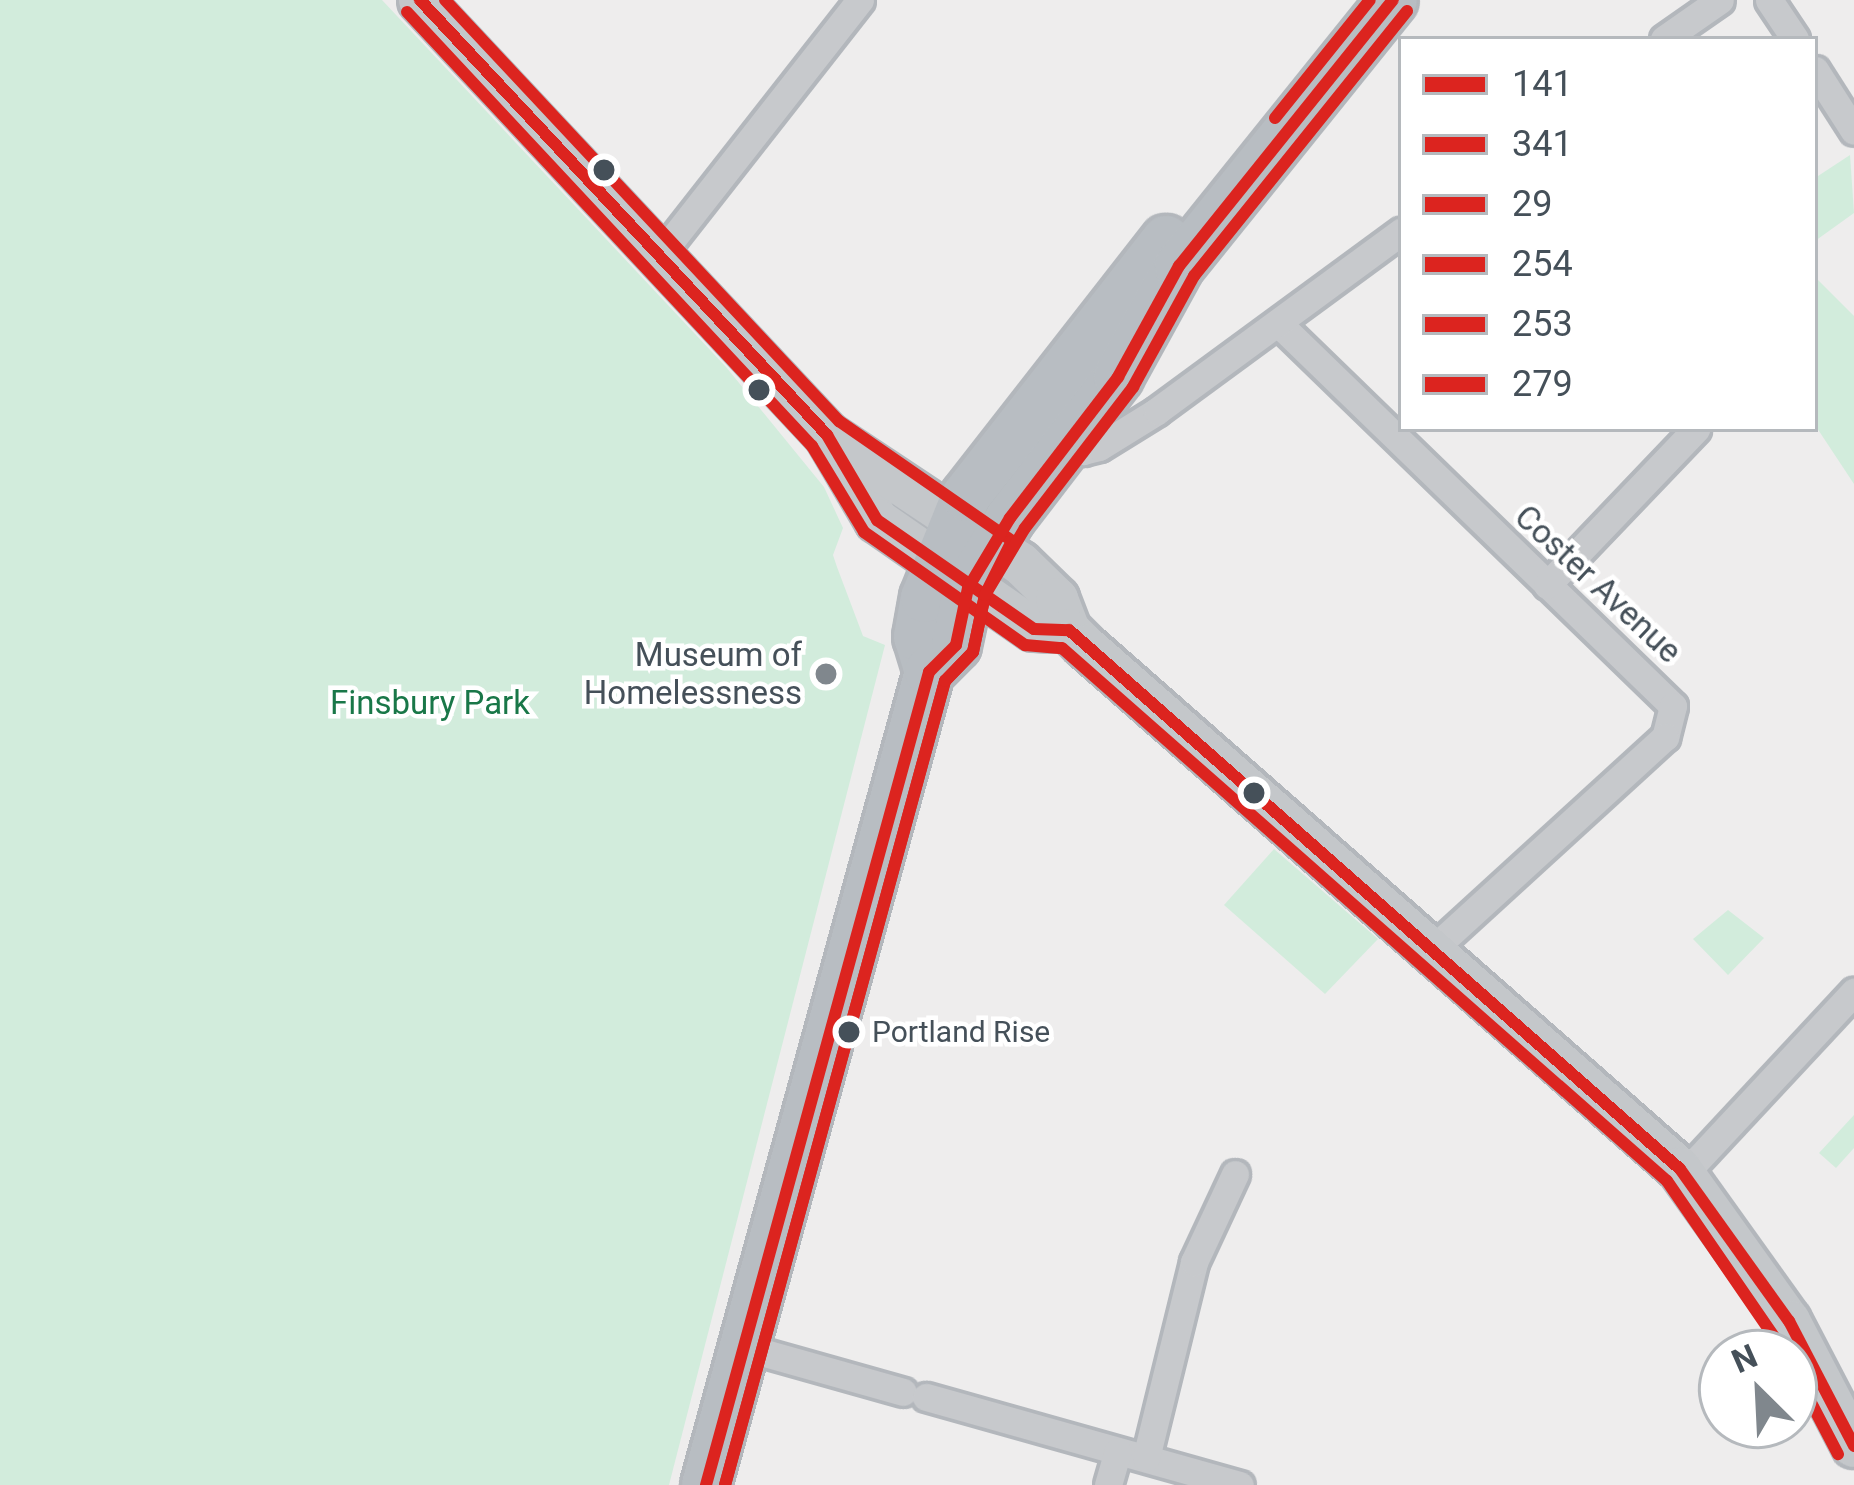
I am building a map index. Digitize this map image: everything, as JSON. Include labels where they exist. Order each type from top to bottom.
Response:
[{"type":"highway","points":[[975,532],[966,496],[1357,0]]},
{"type":"highway","points":[[706,1485],[929,672],[918,637],[975,532],[1068,440],[1118,377],[1180,266],[1393,0]]},
{"type":"main road","points":[[420,0],[827,435],[877,520],[952,577],[1034,629],[1069,631]]},
{"type":"main road","points":[[827,435],[975,532],[1057,599],[1069,631],[1684,1173],[1798,1334],[1854,1446]]},
{"type":"street","points":[[660,254],[860,0]]},
{"type":"street","points":[[1668,36],[1720,0]]},
{"type":"street","points":[[1769,0],[1793,36]]},
{"type":"street","points":[[1818,75],[1854,130]]},
{"type":"street","points":[[1068,440],[1083,451],[1099,447],[1398,234]]},
{"type":"street","name":"Coster Avenue","points":[[1278,323],[1673,706],[1666,737],[1434,948]]},
{"type":"street","points":[[1547,585],[1693,432]]},
{"type":"street","points":[[1684,1173],[1854,992]]},
{"type":"street","points":[[1108,1485],[1132,1455],[1194,1262],[1234,1174]]},
{"type":"street","points":[[743,1347],[1240,1485]]},
{"type":"green space","name":"Finsbury Park","points":[[0,0],[382,0],[726,367],[824,487],[843,528],[833,555],[837,567],[863,636],[885,645],[669,1485],[0,1485]]},
{"type":"green space","points":[[1850,155],[1854,213],[1818,239],[1818,176]]},
{"type":"green space","points":[[1818,280],[1854,316],[1854,484],[1818,430]]},
{"type":"green space","points":[[1274,849],[1378,939],[1325,994],[1224,905]]},
{"type":"green space","points":[[1728,910],[1764,938],[1728,975],[1693,939]]},
{"type":"green space","points":[[1854,1115],[1854,1148],[1836,1168],[1819,1153]]},
{"type":"transit line","name":"141","points":[[420,0],[827,435],[877,520],[1034,629],[1069,630],[1680,1169],[1789,1321],[1854,1446]]},
{"type":"transit line","name":"29","points":[[445,0],[839,421],[1012,541],[985,595],[973,652],[945,681],[725,1485]]},
{"type":"transit line","name":"279","points":[[1275,118],[1370,0]]},
{"type":"transit line","name":"254","points":[[706,1485],[929,672],[956,645],[968,588],[1010,518],[1118,377],[1179,266],[1393,0]]},
{"type":"transit line","name":"253","points":[[725,1485],[945,681],[973,652],[985,595],[1025,528],[1133,387],[1194,276],[1407,11]]},
{"type":"transit line","name":"341","points":[[407,12],[812,446],[864,532],[1025,645],[1062,648],[1667,1181],[1769,1329]]},
{"type":"transit line","name":"341","points":[[1818,1416],[1838,1454]]},
{"type":"place","name":"Museum of Homelessness","points":[[826,674]]},
{"type":"place","name":"Portland Rise","points":[[849,1032]]}]
